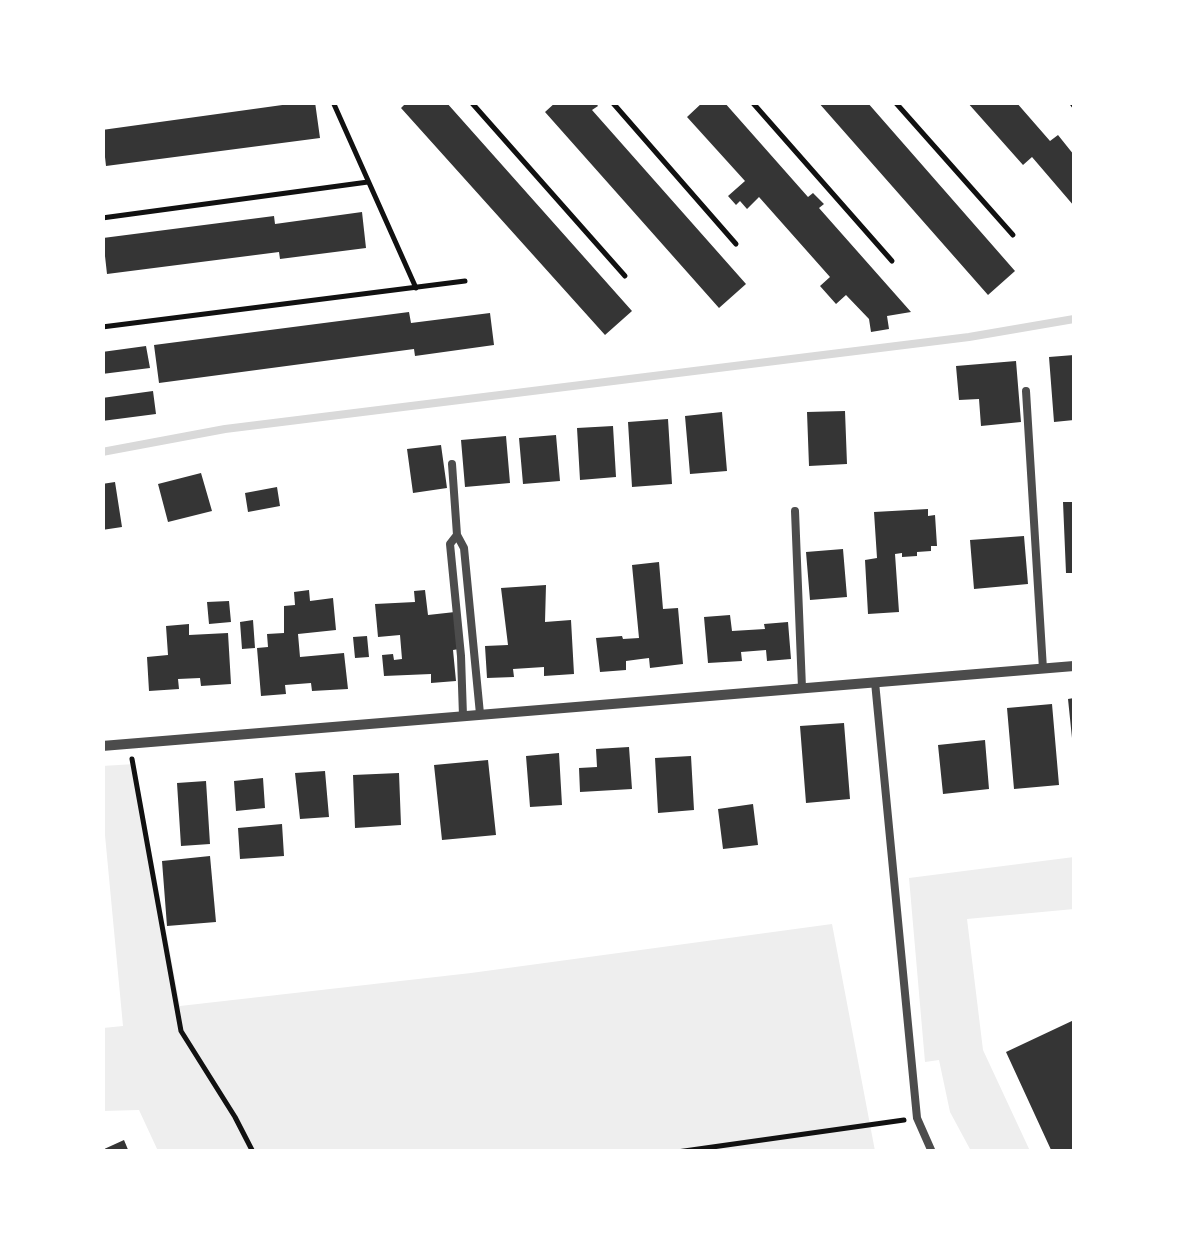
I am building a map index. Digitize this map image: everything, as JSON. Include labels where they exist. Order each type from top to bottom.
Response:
[{"type":"street","points":[[102,746],[1074,666]]},
{"type":"lane","points":[[1026,391],[1043,669]]},
{"type":"lane","points":[[452,464],[456,534],[464,548],[480,714]]},
{"type":"lane","points":[[795,511],[802,688]]},
{"type":"lane","points":[[456,534],[450,544],[462,656],[463,716]]},
{"type":"lane","points":[[875,682],[916,1118],[932,1152]]},
{"type":"path","points":[[333,102],[416,288]]},
{"type":"path","points":[[471,102],[625,276]]},
{"type":"path","points":[[612,102],[736,244]]},
{"type":"path","points":[[752,102],[892,261]]},
{"type":"path","points":[[895,102],[1012,235]]},
{"type":"path","points":[[102,218],[368,182]]},
{"type":"path","points":[[102,327],[465,282]]},
{"type":"path","points":[[129,744],[180,1030],[254,1152]]},
{"type":"path","points":[[677,1152],[916,1118]]},
{"type":"shaded area","points":[[135,764],[180,1006],[471,973],[832,924],[875,1151],[158,1151],[139,1110],[103,1111],[103,1028],[123,1026],[102,766]]},
{"type":"shaded area","points":[[1074,857],[1074,909],[967,919],[983,1050],[1030,1151],[971,1151],[950,1112],[939,1060],[925,1062],[909,878]]},
{"type":"building","points":[[315,102],[320,138],[106,166],[102,130]]},
{"type":"building","points":[[407,102],[446,102],[632,311],[605,335],[401,108]]},
{"type":"building","points":[[556,102],[595,102],[598,106],[592,110],[746,284],[719,308],[545,112]]},
{"type":"building","points":[[703,102],[724,102],[808,197],[813,193],[824,204],[819,208],[911,312],[887,316],[889,329],[871,332],[869,319],[846,295],[836,304],[820,286],[830,277],[759,197],[747,209],[740,201],[736,205],[728,196],[745,181],[687,117]]},
{"type":"building","points":[[818,102],[867,102],[1015,271],[988,295]]},
{"type":"building","points":[[967,102],[1016,102],[1050,141],[1058,135],[1074,155],[1074,206],[1032,157],[1023,165]]},
{"type":"building","points":[[362,212],[366,248],[280,259],[279,252],[107,274],[103,238],[274,216],[275,224]]},
{"type":"building","points":[[409,312],[411,323],[490,313],[494,345],[415,356],[414,349],[159,383],[154,345]]},
{"type":"building","points":[[146,346],[150,368],[102,374],[102,352]]},
{"type":"building","points":[[1074,355],[1074,420],[1054,422],[1049,357]]},
{"type":"building","points":[[1016,361],[1021,422],[981,426],[979,399],[959,400],[956,366]]},
{"type":"building","points":[[153,391],[156,414],[102,421],[102,398]]},
{"type":"building","points":[[845,411],[847,464],[809,466],[807,412]]},
{"type":"building","points":[[722,412],[727,471],[690,474],[685,416]]},
{"type":"building","points":[[668,419],[672,484],[632,487],[628,422]]},
{"type":"building","points":[[613,426],[616,477],[580,480],[577,428]]},
{"type":"building","points":[[556,435],[560,481],[523,484],[519,438]]},
{"type":"building","points":[[506,436],[510,483],[465,487],[461,440]]},
{"type":"building","points":[[441,445],[447,488],[413,493],[407,449]]},
{"type":"building","points":[[201,473],[212,511],[168,522],[158,484]]},
{"type":"building","points":[[115,482],[122,527],[102,530],[102,484]]},
{"type":"building","points":[[277,487],[280,506],[248,512],[245,493]]},
{"type":"building","points":[[1063,502],[1074,502],[1074,573],[1066,573]]},
{"type":"building","points":[[928,509],[928,516],[935,515],[937,546],[931,546],[931,551],[917,552],[917,556],[895,554],[899,612],[868,614],[865,560],[877,558],[874,512]]},
{"type":"building","points":[[1024,536],[1028,584],[974,589],[970,540]]},
{"type":"building","points":[[843,549],[847,597],[810,600],[806,552]]},
{"type":"building","points":[[659,562],[663,609],[678,608],[683,664],[650,668],[649,658],[626,661],[626,670],[600,672],[596,638],[639,638],[632,565]]},
{"type":"building","points":[[546,585],[545,622],[571,620],[574,674],[544,676],[544,667],[513,669],[514,677],[487,678],[485,646],[508,645],[501,588]]},
{"type":"building","points":[[309,590],[310,601],[333,598],[336,630],[298,634],[300,657],[344,653],[348,689],[312,691],[311,683],[285,685],[286,694],[261,696],[257,648],[268,647],[267,634],[284,633],[284,606],[295,605],[294,592]]},
{"type":"building","points":[[425,590],[428,615],[455,612],[459,649],[453,650],[456,681],[431,683],[431,674],[384,676],[382,655],[393,654],[394,660],[402,659],[400,635],[378,637],[375,604],[415,602],[414,591]]},
{"type":"building","points":[[229,601],[231,622],[209,624],[207,602]]},
{"type":"building","points":[[730,615],[732,631],[765,629],[764,624],[788,622],[791,659],[767,661],[766,650],[741,652],[742,661],[708,663],[704,617]]},
{"type":"building","points":[[253,620],[255,648],[242,649],[240,622]]},
{"type":"building","points":[[189,624],[189,635],[228,633],[231,684],[201,686],[200,678],[178,679],[179,689],[149,691],[147,657],[168,655],[166,626]]},
{"type":"building","points":[[367,636],[369,657],[355,658],[353,637]]},
{"type":"building","points":[[1074,698],[1074,738],[1072,738],[1068,699]]},
{"type":"building","points":[[1052,704],[1059,785],[1014,789],[1007,708]]},
{"type":"building","points":[[844,723],[850,799],[806,803],[800,726]]},
{"type":"building","points":[[985,740],[989,789],[943,794],[938,745]]},
{"type":"building","points":[[629,747],[632,789],[580,792],[579,768],[597,767],[596,749]]},
{"type":"building","points":[[559,753],[562,805],[530,807],[526,756]]},
{"type":"building","points":[[691,756],[694,810],[658,813],[655,758]]},
{"type":"building","points":[[488,760],[496,835],[442,840],[434,765]]},
{"type":"building","points":[[325,771],[329,817],[300,819],[295,773]]},
{"type":"building","points":[[399,773],[401,825],[355,828],[353,775]]},
{"type":"building","points":[[263,778],[265,808],[236,811],[234,781]]},
{"type":"building","points":[[206,781],[210,844],[181,846],[177,783]]},
{"type":"building","points":[[753,804],[758,845],[723,849],[718,809]]},
{"type":"building","points":[[282,824],[284,856],[240,859],[238,828]]},
{"type":"building","points":[[210,856],[216,922],[167,926],[162,861]]},
{"type":"building","points":[[1074,1020],[1074,1152],[1052,1152],[1006,1052]]},
{"type":"building","points":[[124,1140],[129,1152],[102,1152],[102,1150]]},
{"type":"waterway","points":[[102,452],[225,429],[969,337],[1074,319]]}]
